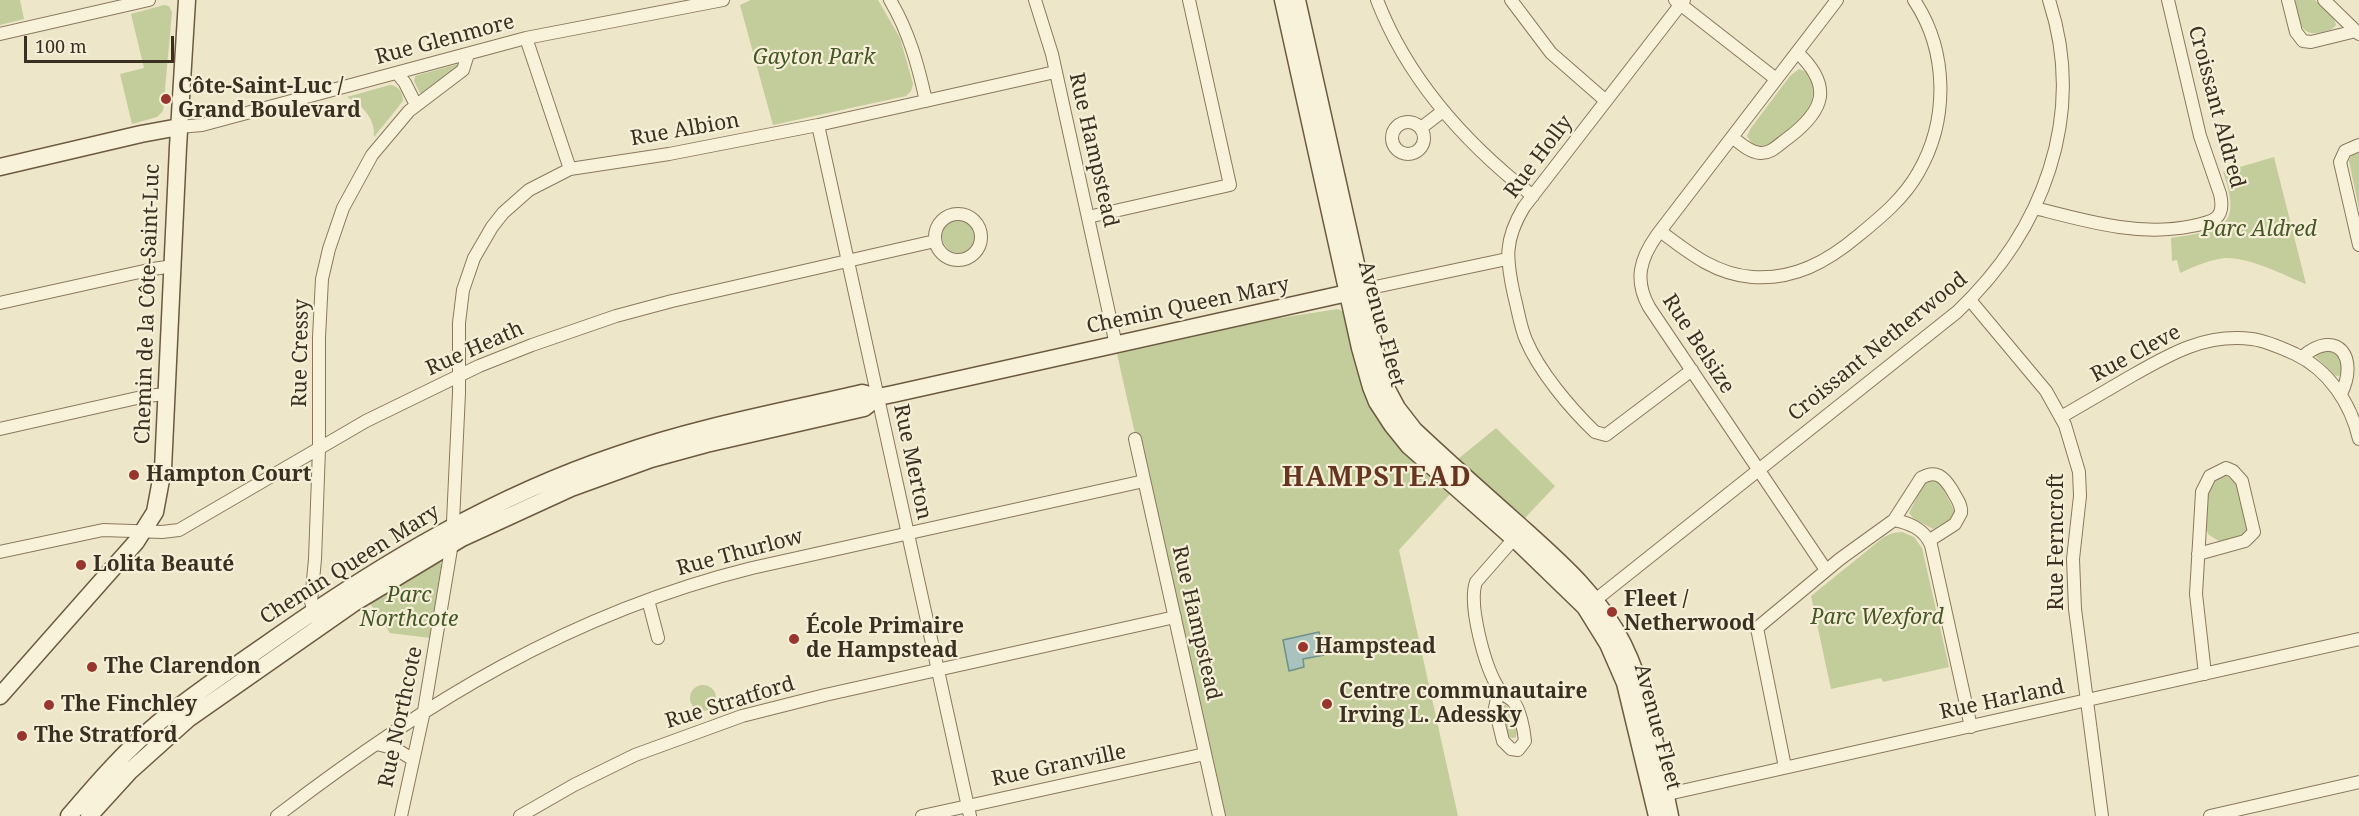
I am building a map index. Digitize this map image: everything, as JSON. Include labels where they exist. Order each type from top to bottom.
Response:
[{"type":"street","points":[[0,34],[149,0]]},
{"type":"street","name":"Chemin de la Côte-Saint-Luc","points":[[0,696],[117,566],[145,531],[155,512],[162,487],[187,0]]},
{"type":"street","name":"Rue Glenmore","points":[[179,128],[202,125],[526,38],[723,0]]},
{"type":"street","points":[[890,0],[916,56],[926,101]]},
{"type":"street","name":"Rue Hampstead","points":[[1035,0],[1046,31],[1056,72],[1116,345]]},
{"type":"street","points":[[1088,217],[1230,184],[1189,0]]},
{"type":"street","name":"Avenue Fleet","points":[[1283,0],[1355,292]]},
{"type":"street","name":"Avenue Fleet","points":[[1297,0],[1355,292],[1371,387],[1385,415],[1409,446],[1519,534],[1590,603],[1625,683],[1659,796],[1670,816]]},
{"type":"street","points":[[1377,0],[1410,64],[1443,111],[1491,162],[1533,196]]},
{"type":"street","points":[[1511,0],[1551,53],[1605,101]]},
{"type":"street","name":"Rue Belsize","points":[[1826,570],[1649,307],[1641,288],[1639,274],[1642,261],[1659,231],[1837,0]]},
{"type":"street","points":[[1659,231],[1686,252],[1715,268],[1736,274],[1773,277],[1798,272],[1826,260],[1887,211],[1918,174],[1932,144],[1939,110],[1940,74],[1936,46],[1932,33],[1914,0]]},
{"type":"street","name":"Croissant Netherwood","points":[[1590,603],[1970,300],[2007,257],[2035,208],[2049,173],[2057,138],[2062,103],[2061,58],[2049,0]]},
{"type":"street","name":"Croissant Aldred","points":[[2035,208],[2093,223],[2143,230],[2172,230],[2191,227],[2210,222],[2220,214],[2222,203],[2220,194],[2200,136],[2168,0]]},
{"type":"street","points":[[2288,0],[2296,32],[2303,41],[2311,42],[2357,32]]},
{"type":"street","points":[[2324,0],[2357,32]]},
{"type":"street","points":[[1679,2],[1776,79]]},
{"type":"street","name":"Rue Holly","points":[[1679,2],[1533,196],[1515,223],[1507,259],[1520,321],[1532,351],[1548,376],[1595,432],[1606,435],[1692,369]]},
{"type":"street","points":[[526,38],[570,169]]},
{"type":"street","points":[[1732,137],[1751,150],[1764,153],[1772,150],[1798,130],[1813,114],[1820,94],[1818,75],[1810,63],[1797,52]]},
{"type":"street","name":"Rue Cressy","points":[[317,619],[311,602],[319,449],[319,337],[322,279],[329,249],[343,208],[372,155],[397,123],[416,105],[463,70],[468,54]]},
{"type":"street","name":"Rue Albion","points":[[459,376],[459,323],[463,290],[478,250],[492,227],[510,205],[539,184],[570,169],[669,154],[818,125],[1056,72]]},
{"type":"street","points":[[397,73],[416,105]]},
{"type":"street","points":[[1421,128],[1443,111]]},
{"type":"street","name":"Rue Merton","points":[[818,125],[969,811]]},
{"type":"street","points":[[0,167],[141,134],[179,128]]},
{"type":"street","points":[[2359,145],[2345,151],[2340,162],[2359,245]]},
{"type":"street","name":"Rue Heath","points":[[0,552],[103,530],[167,532],[185,528],[374,417],[459,376],[531,345],[616,316],[682,298],[935,241]]},
{"type":"street","name":"Chemin Queen Mary","points":[[90,816],[129,772],[177,728],[381,567],[454,525],[532,488],[650,452],[742,420],[862,393],[878,397],[1507,259]]},
{"type":"street","points":[[0,303],[173,266]]},
{"type":"street","name":"Rue Ferncroft","points":[[1970,300],[2038,380],[2061,417],[2079,472],[2080,496],[2073,579],[2102,816]]},
{"type":"street","name":"Rue Cleve","points":[[2061,417],[2169,354],[2194,344],[2228,338],[2254,339],[2302,357],[2312,365],[2341,394],[2351,411],[2359,439]]},
{"type":"street","points":[[2302,357],[2320,345],[2337,345],[2344,351],[2350,366],[2350,375],[2349,383],[2341,394]]},
{"type":"street","name":"Rue Northcote","points":[[401,816],[424,711],[452,543],[459,376]]},
{"type":"street","points":[[0,429],[146,396],[167,394]]},
{"type":"street","name":"Rue Hampstead","points":[[1135,439],[1219,816]]},
{"type":"street","name":"Chemin Queen Mary","points":[[69,816],[118,761],[159,723],[199,692],[317,619],[452,543],[650,452]]},
{"type":"street","points":[[2198,554],[2245,541],[2254,532],[2242,480],[2234,471],[2226,468],[2210,476],[2204,483],[2202,492],[2198,554],[2196,594],[2205,674]]},
{"type":"street","points":[[1785,767],[1757,628],[1826,570],[1894,520],[1921,478],[1939,474],[1945,478],[1959,502],[1961,513],[1955,524],[1930,540]]},
{"type":"street","name":"Rue Thurlow","points":[[277,816],[424,711],[512,659],[601,618],[728,574],[1144,481]]},
{"type":"street","points":[[1894,520],[1916,527],[1930,540],[1971,727]]},
{"type":"street","points":[[1499,689],[1487,662],[1473,602],[1473,591],[1482,574],[1519,534]]},
{"type":"street","points":[[648,600],[658,638]]},
{"type":"street","name":"Rue Stratford","points":[[520,816],[609,767],[704,729],[781,705],[1175,617]]},
{"type":"street","name":"Rue Harland","points":[[1659,796],[2359,639]]},
{"type":"street","points":[[377,744],[396,749],[412,759]]},
{"type":"street","name":"Rue Granville","points":[[922,816],[969,811],[1205,754]]},
{"type":"street","points":[[2210,816],[2359,782]]},
{"type":"street","name":"Avenue Fleet","points":[[1656,816],[1659,796]]},
{"type":"green space","points":[[0,0],[20,0],[24,19],[0,25]]},
{"type":"green space","name":"Gayton Park","points":[[751,0],[878,0],[900,38],[913,84],[911,91],[906,96],[773,125],[740,5]]},
{"type":"green space","points":[[2295,0],[2315,0],[2334,18],[2336,25],[2323,32],[2315,33],[2304,30],[2299,20]]},
{"type":"green space","points":[[164,5],[169,6],[172,12],[163,111],[157,117],[132,124],[120,74],[144,68],[131,14]]},
{"type":"green space","points":[[458,64],[460,67],[420,93],[414,81],[415,76]]},
{"type":"green space","points":[[1799,69],[1809,73],[1813,85],[1813,97],[1803,117],[1795,126],[1765,147],[1753,145],[1747,136],[1751,128],[1790,76]]},
{"type":"green space","points":[[390,85],[400,90],[403,101],[374,137],[374,130],[367,113],[347,97]]},
{"type":"green space","points":[[2359,152],[2359,209],[2349,161],[2351,155]]},
{"type":"green space","name":"Parc Aldred","points":[[2274,157],[2306,284],[2266,267],[2234,258],[2213,260],[2180,273],[2177,260],[2172,261],[2171,238],[2215,229],[2229,216],[2229,191],[2223,172]]},
{"type":"green space","points":[[959,219],[971,224],[976,236],[971,248],[959,253],[947,248],[942,236],[947,224]]},
{"type":"green space","points":[[1338,309],[1344,312],[1363,388],[1451,493],[1399,550],[1458,816],[1225,816],[1141,438],[1136,438],[1117,354],[1273,319]]},
{"type":"green space","points":[[2326,349],[2338,353],[2346,375],[2336,376],[2316,357],[2315,354]]},
{"type":"green space","points":[[1496,428],[1555,486],[1525,518],[1458,459]]},
{"type":"green space","points":[[2225,475],[2237,483],[2247,531],[2242,536],[2219,541],[2207,531],[2206,504],[2210,484]]},
{"type":"green space","points":[[1934,479],[1940,483],[1955,512],[1952,518],[1933,529],[1913,518],[1909,513],[1923,485],[1926,481]]},
{"type":"green space","name":"Parc Wexford","points":[[1902,532],[1914,537],[1922,548],[1949,667],[1883,682],[1881,678],[1831,689],[1811,596],[1884,537]]},
{"type":"green space","name":"Parc Northcote","points":[[440,561],[442,566],[430,638],[390,633],[369,602]]},
{"type":"green space","points":[[703,685],[712,689],[716,698],[712,707],[703,711],[694,707],[690,698],[694,689]]},
{"type":"green space","points":[[1503,705],[1509,708],[1513,715],[1517,729],[1516,737],[1508,737],[1501,709]]},
{"type":"water","name":"Hampstead","points":[[1319,632],[1324,655],[1303,659],[1304,667],[1289,671],[1283,640]]},
{"type":"place","name":"Côte-Saint-Luc / Grand Boulevard","points":[[166,99]]},
{"type":"place","name":"Hampton Court","points":[[134,475]]},
{"type":"place","name":"Lolita Beauté","points":[[81,565]]},
{"type":"place","name":"Fleet / Netherwood","points":[[1612,612]]},
{"type":"place","name":"École Primaire de Hampstead","points":[[794,639]]},
{"type":"place","name":"Hampstead","points":[[1303,647]]},
{"type":"place","name":"The Clarendon","points":[[92,667]]},
{"type":"place","name":"Centre communautaire Irving L. Adessky","points":[[1327,704]]},
{"type":"place","name":"The Finchley","points":[[49,705]]},
{"type":"place","name":"The Stratford","points":[[22,736]]},
{"type":"district","name":"HAMPSTEAD","points":[[1377,478]]}]
